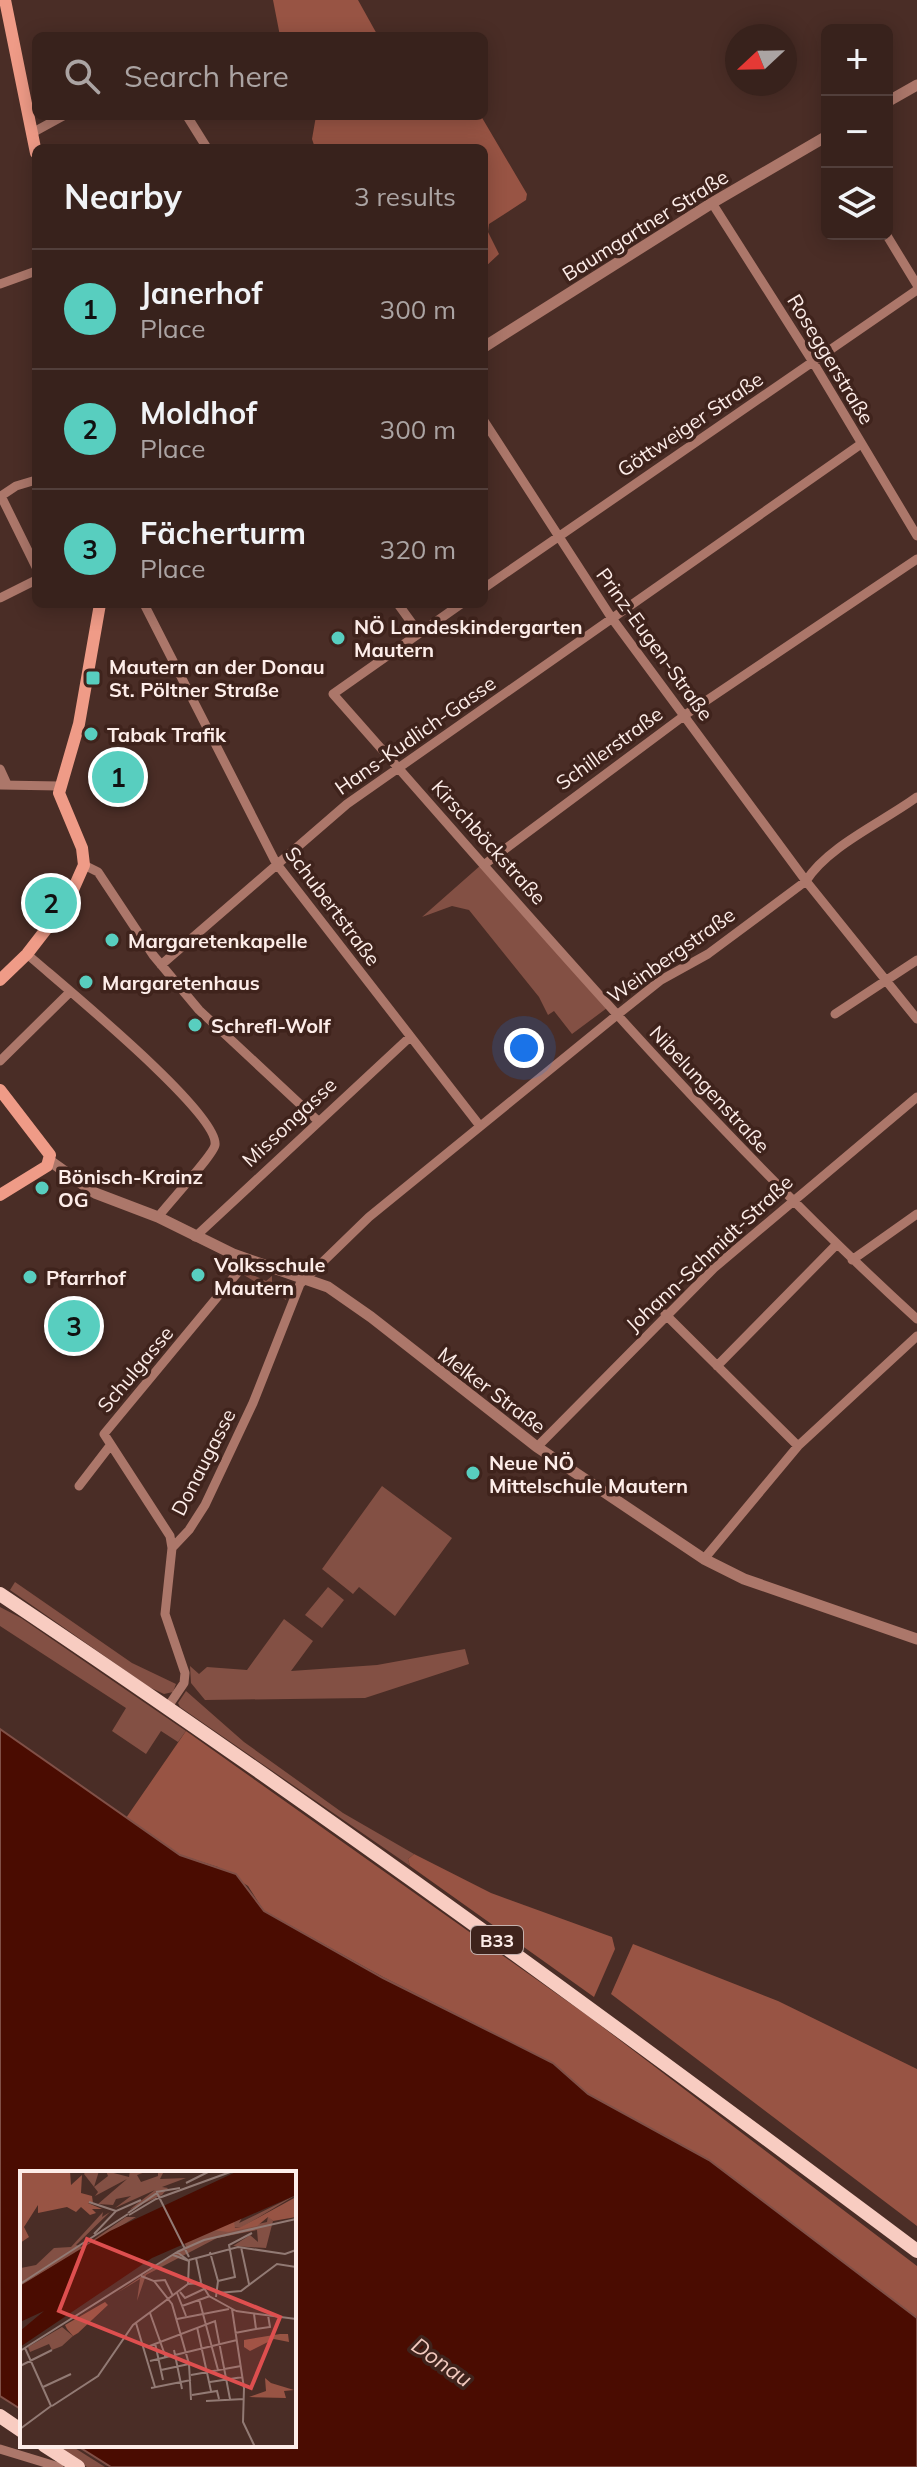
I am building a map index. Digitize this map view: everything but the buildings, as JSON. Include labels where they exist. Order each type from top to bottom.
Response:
[{"type":"main road","points":[[5,0],[34,144]]},
{"type":"main road","points":[[0,980],[27,954],[68,901],[84,865],[82,848],[60,800],[60,786],[79,724],[99,608]]},
{"type":"main road","points":[[0,1090],[47,1148],[50,1161],[26,1182],[0,1195]]},
{"type":"main road","name":"B33","points":[[0,1594],[595,2010],[917,2251]]},
{"type":"main road","points":[[0,2416],[20,2430]]},
{"type":"main road","points":[[47,2447],[78,2467]]},
{"type":"street","points":[[893,99],[917,85]]},
{"type":"street","points":[[32,133],[56,120]]},
{"type":"street","points":[[190,120],[204,144]]},
{"type":"street","name":"Baumgartner Straße","points":[[488,344],[712,203],[821,139]]},
{"type":"street","name":"Roseggerstraße","points":[[712,203],[813,362],[917,536]]},
{"type":"street","points":[[889,240],[917,288]]},
{"type":"street","points":[[0,284],[32,272]]},
{"type":"street","name":"Göttweiger Straße","points":[[488,585],[917,288]]},
{"type":"street","name":"Prinz-Eugen-Straße","points":[[488,427],[611,617],[806,881],[917,1019]]},
{"type":"street","name":"Hans-Kudlich-Gasse","points":[[161,965],[347,804],[861,444]]},
{"type":"street","points":[[32,481],[16,486],[1,496],[32,559]]},
{"type":"street","name":"Schillerstraße","points":[[485,864],[685,715],[917,559]]},
{"type":"street","points":[[0,598],[32,582]]},
{"type":"street","name":"Schubertstraße","points":[[146,608],[276,863],[480,1126]]},
{"type":"street","points":[[401,608],[419,633],[455,608]]},
{"type":"street","name":"Kirschböckstraße","points":[[419,633],[333,694],[617,1015]]},
{"type":"street","points":[[0,769],[3,784],[60,786]]},
{"type":"street","name":"Weinbergstraße","points":[[308,1278],[369,1217],[661,980],[708,954],[806,881],[829,855],[917,797]]},
{"type":"street","points":[[84,865],[98,872],[161,965],[222,1034],[317,1120]]},
{"type":"street","points":[[27,954],[170,1082],[213,1134],[213,1150],[158,1217]]},
{"type":"street","points":[[835,1014],[917,960]]},
{"type":"street","points":[[0,1061],[70,992]]},
{"type":"street","name":"Nibelungenstraße","points":[[617,1015],[790,1201],[917,1319]]},
{"type":"street","name":"Missongasse","points":[[195,1237],[317,1120],[410,1037]]},
{"type":"street","name":"Johann-Schmidt-Straße","points":[[537,1447],[665,1314],[790,1201],[917,1097]]},
{"type":"street","name":"Melker Straße","points":[[50,1161],[95,1193],[158,1217],[248,1260],[308,1278],[351,1302],[537,1447],[704,1559],[744,1579],[917,1639]]},
{"type":"street","points":[[852,1260],[917,1214]]},
{"type":"street","points":[[717,1366],[836,1245]]},
{"type":"street","name":"Schulgasse","points":[[172,1548],[170,1536],[140,1487],[109,1447],[104,1434],[248,1260]]},
{"type":"street","name":"Donaugasse","points":[[172,1548],[189,1530],[205,1505],[253,1403],[299,1287],[308,1278]]},
{"type":"street","points":[[665,1314],[798,1446]]},
{"type":"street","points":[[704,1559],[798,1446],[917,1336]]},
{"type":"street","points":[[79,1486],[109,1447]]},
{"type":"street","points":[[167,1708],[184,1683],[185,1673],[165,1614],[172,1548]]},
{"type":"street","points":[[0,2449],[59,2467]]},
{"type":"shaded area","points":[[273,0],[358,0],[376,32],[279,32]]},
{"type":"shaded area","points":[[315,120],[483,120],[527,194],[526,200],[489,224],[488,232],[488,144],[314,144]]},
{"type":"shaded area","points":[[488,232],[499,254],[488,264]]},
{"type":"shaded area","points":[[481,865],[607,1008],[572,1034],[554,1011],[548,1015],[539,997],[469,910],[452,906],[422,917]]},
{"type":"shaded area","points":[[246,1272],[266,1281],[272,1276],[272,1289],[280,1292],[283,1283],[289,1281],[286,1300],[242,1274]]},
{"type":"shaded area","points":[[382,1486],[452,1538],[395,1616],[359,1587],[353,1594],[322,1569]]},
{"type":"shaded area","points":[[15,1582],[132,1663],[176,1684],[173,1692],[164,1694],[149,1687],[10,1590]]},
{"type":"shaded area","points":[[328,1587],[344,1600],[322,1628],[305,1615]]},
{"type":"shaded area","points":[[0,1607],[21,1618],[186,1731],[178,1742],[161,1731],[146,1754],[112,1731],[126,1708],[0,1626]]},
{"type":"shaded area","points":[[284,1619],[313,1641],[291,1671],[377,1665],[465,1649],[469,1664],[365,1698],[205,1700],[191,1683],[190,1666],[199,1674],[207,1667],[247,1670]]},
{"type":"shaded area","points":[[186,1691],[244,1742],[343,1813],[414,1854],[408,1859],[410,1866],[180,1707],[178,1703]]},
{"type":"shaded area","points":[[186,1731],[588,2016],[917,2266],[917,2318],[709,2160],[588,2094],[553,2063],[383,1977],[264,1911],[248,1886],[218,1867],[180,1855],[126,1818]]},
{"type":"shaded area","points":[[414,1854],[491,1893],[612,1937],[615,1949],[594,1997],[410,1866],[408,1859]]},
{"type":"shaded area","points":[[633,1944],[778,2001],[917,2069],[917,2226],[611,1994]]},
{"type":"shaded area","points":[[56,2447],[73,2447],[105,2467],[87,2467]]},
{"type":"water","name":"Donau","points":[[0,1729],[180,1855],[236,1874],[264,1911],[383,1978],[553,2063],[588,2094],[709,2160],[917,2318],[917,2467],[111,2467],[79,2447],[296,2447],[296,2171],[20,2171],[20,2409],[0,2396]]},
{"type":"place","name":"NÖ Landeskindergarten Mautern","points":[[338,638]]},
{"type":"place","name":"Mautern an der Donau St. Pöltner Straße","points":[[93,678]]},
{"type":"place","name":"Tabak Trafik","points":[[91,734]]},
{"type":"place","name":"Janerhof","points":[[118,777]]},
{"type":"place","name":"Moldhof","points":[[51,903]]},
{"type":"place","name":"Margaretenkapelle","points":[[112,940]]},
{"type":"place","name":"Margaretenhaus","points":[[86,982]]},
{"type":"place","name":"Schrefl-Wolf","points":[[195,1025]]},
{"type":"place","name":"Bönisch-Krainz OG","points":[[42,1188]]},
{"type":"place","name":"Volksschule Mautern","points":[[198,1275]]},
{"type":"place","name":"Pfarrhof","points":[[30,1277]]},
{"type":"place","name":"Fächerturm","points":[[74,1326]]},
{"type":"place","name":"Neue NÖ Mittelschule Mautern","points":[[473,1473]]}]
